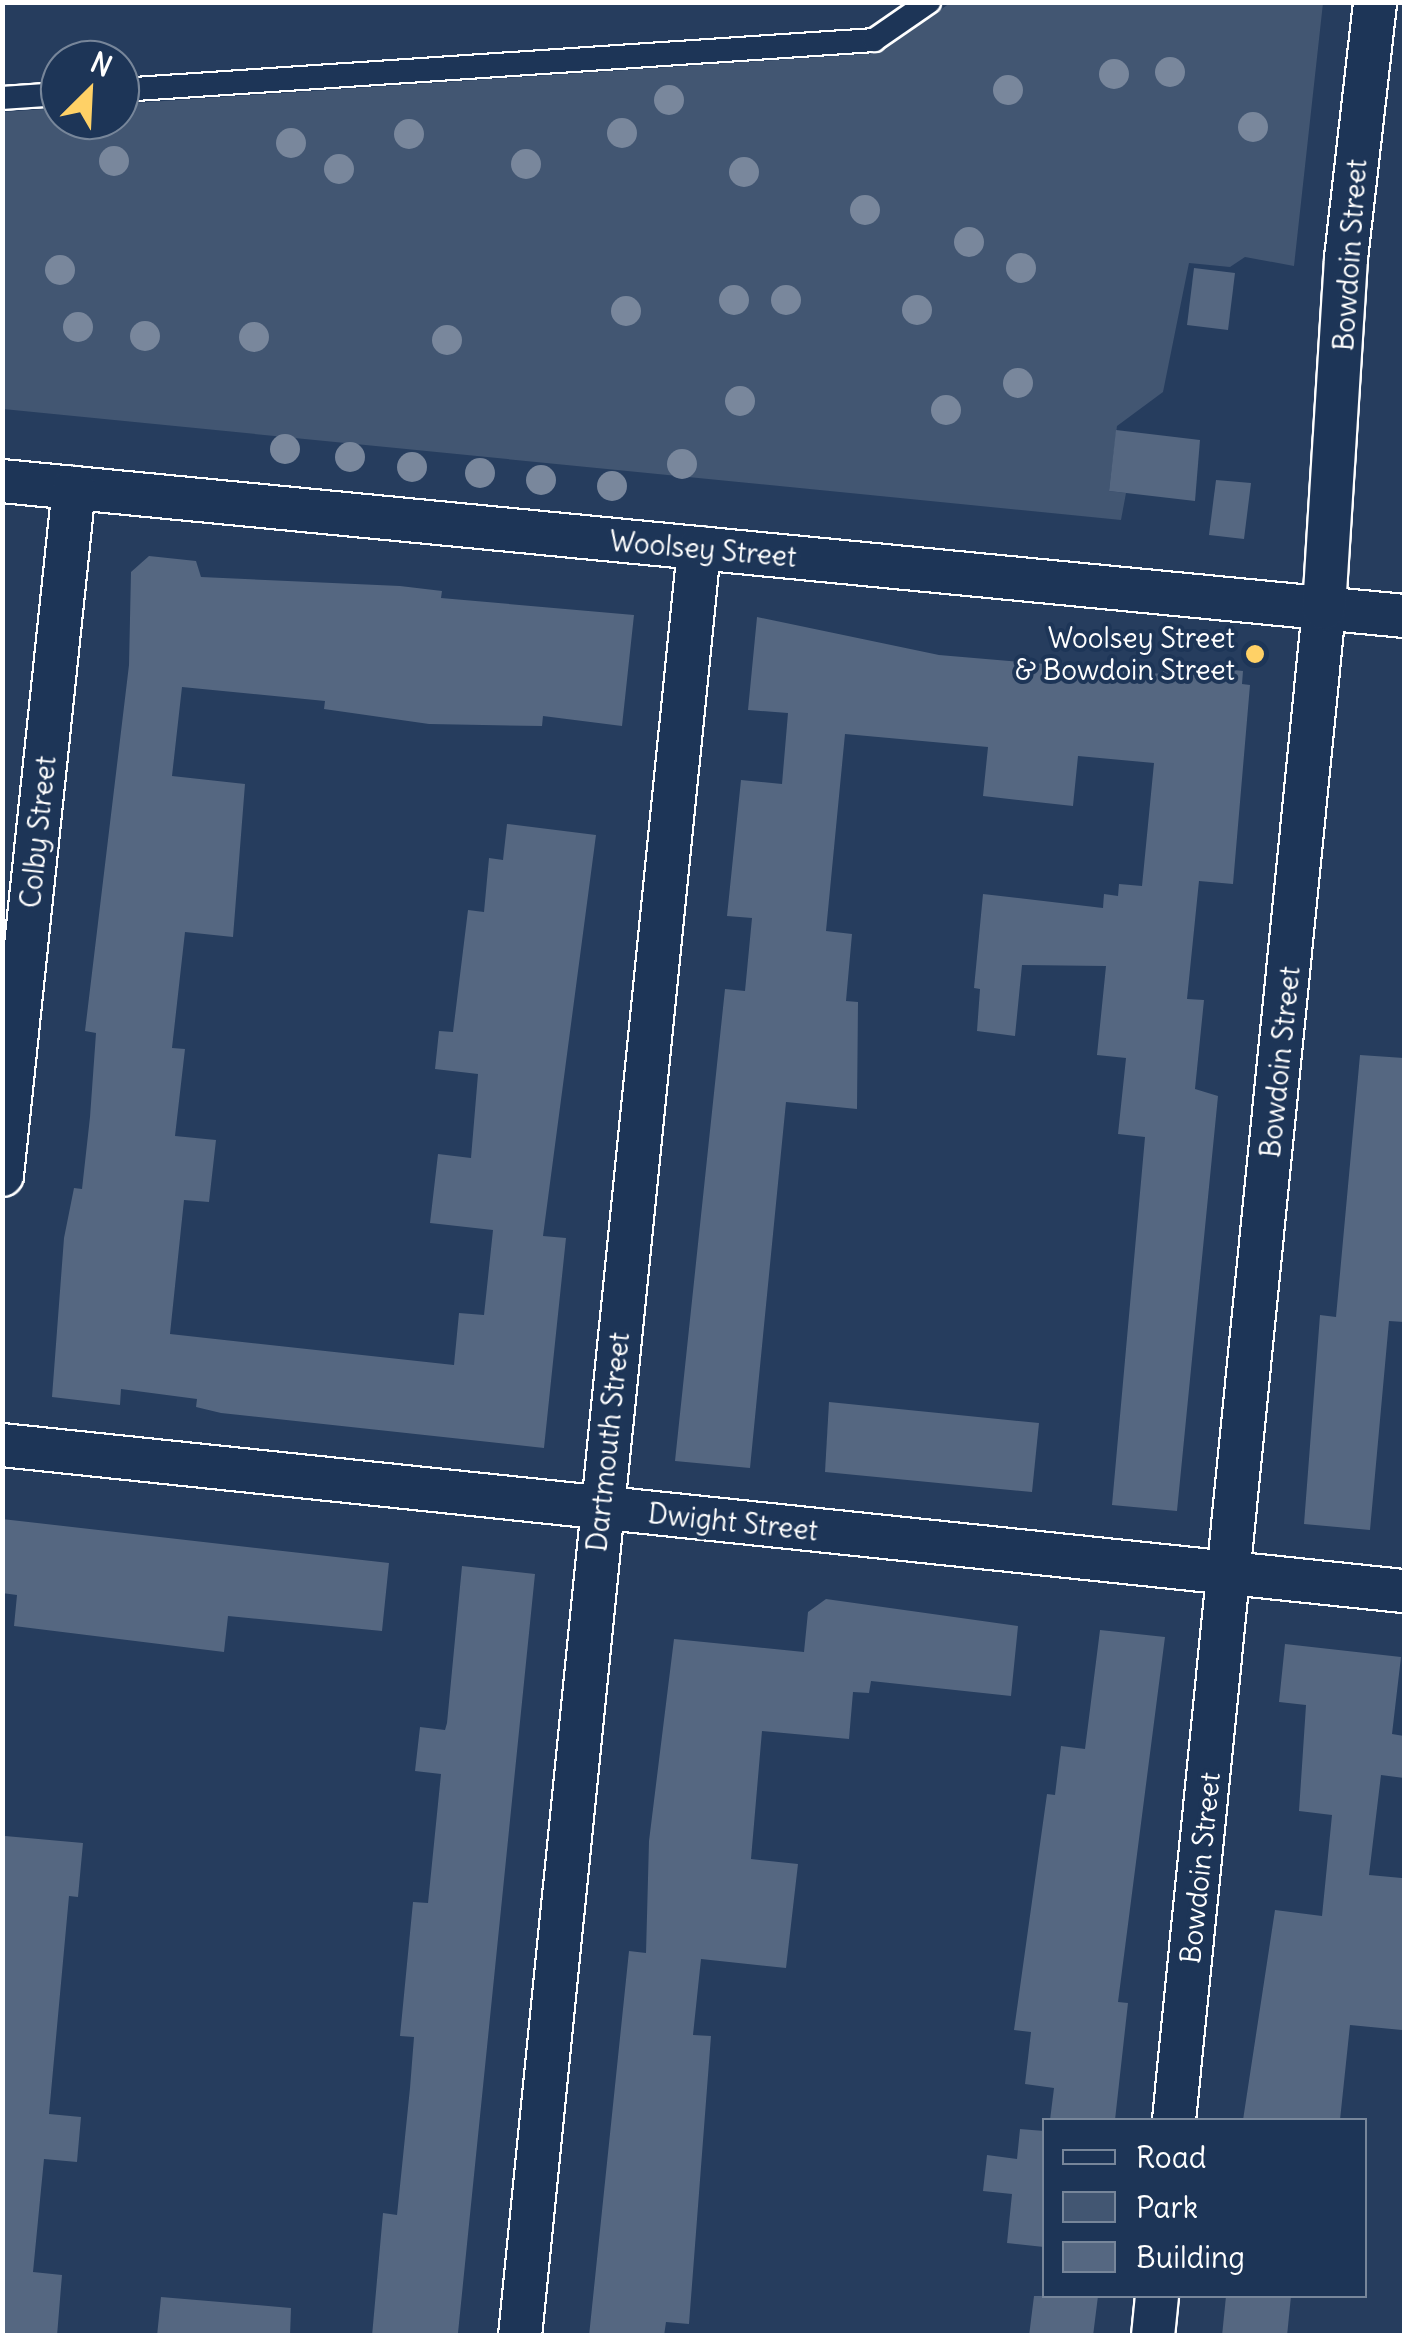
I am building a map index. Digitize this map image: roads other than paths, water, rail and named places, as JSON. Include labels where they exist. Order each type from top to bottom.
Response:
[{"type":"street","name":"Bowdoin Street","points":[[1174,2118],[1324,608],[1346,258],[1374,2]]},
{"type":"street","name":"Woolsey Street","points":[[2,481],[1404,616]]},
{"type":"street","name":"Colby Street","points":[[2,1175],[74,488]]},
{"type":"street","name":"Dartmouth Street","points":[[520,2336],[698,548]]},
{"type":"street","name":"Dwight Street","points":[[2,1445],[1404,1591]]},
{"type":"street","points":[[1153,2336],[1157,2298]]},
{"type":"lane","points":[[140,89],[874,40],[930,2]]},
{"type":"lane","points":[[2,98],[40,95]]},
{"type":"place","name":"Woolsey Street & Bowdoin Street","points":[[1255,654]]}]
